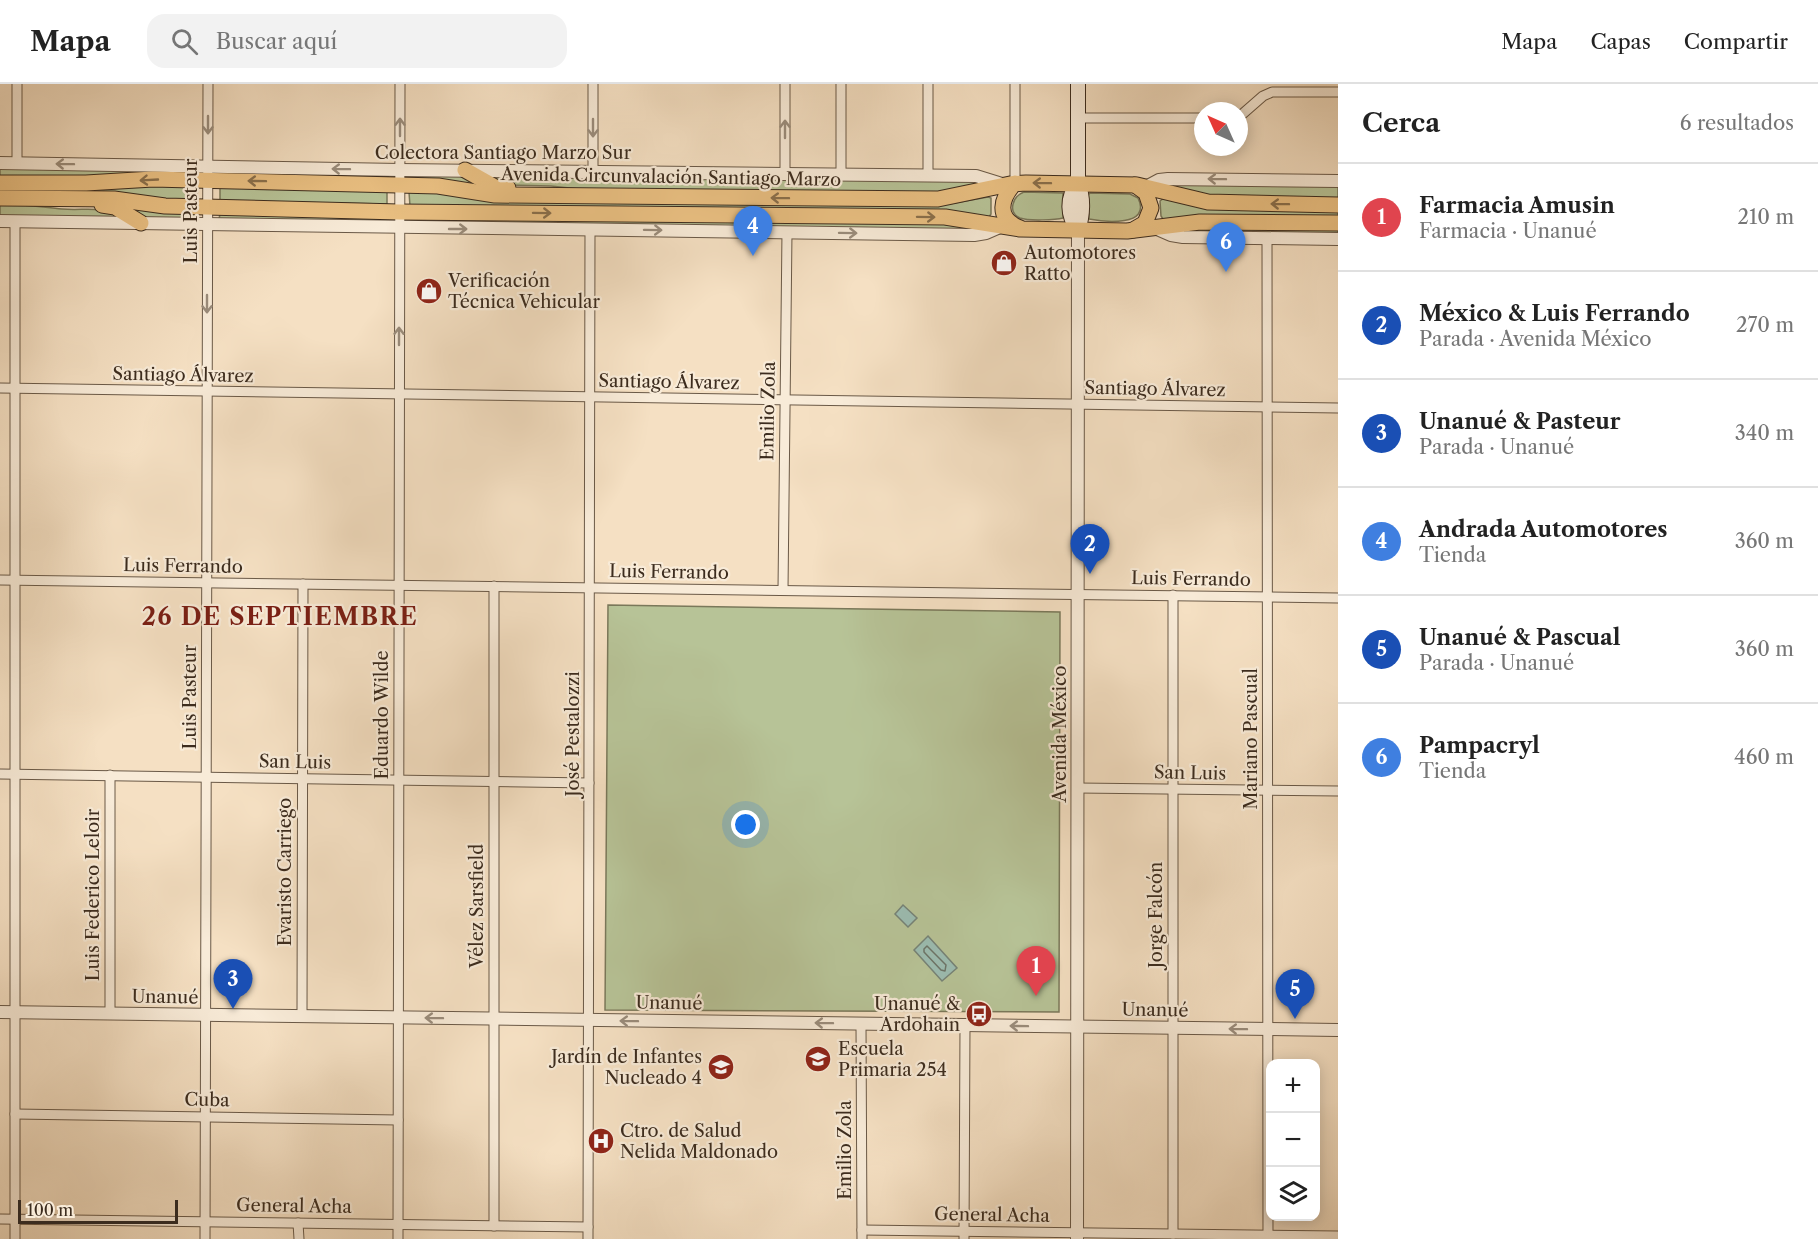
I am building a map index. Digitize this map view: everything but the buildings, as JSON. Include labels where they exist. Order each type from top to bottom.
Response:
[{"type":"main road","name":"Avenida México","points":[[1078,84],[1078,184],[1070,196],[1071,220],[1078,230]]},
{"type":"main road","points":[[465,170],[498,187],[555,190],[597,196]]},
{"type":"main road","name":"Avenida Circunvalación Santiago Marzo","points":[[0,183],[94,183],[161,179],[208,173],[400,177],[490,195],[938,199],[1010,184],[1128,184],[1208,202],[1338,205]]},
{"type":"main road","points":[[1010,184],[1004,197],[1003,209],[1011,223],[1025,229]]},
{"type":"main road","points":[[1127,231],[1142,226],[1148,220],[1151,208],[1148,196],[1143,190],[1128,184]]},
{"type":"main road","name":"Avenida Circunvalación Santiago Marzo","points":[[0,198],[114,199],[165,206],[399,212],[945,217],[1025,229],[1127,231],[1209,221],[1338,223]]},
{"type":"main road","points":[[27,198],[63,204],[109,205],[141,223]]},
{"type":"street","points":[[17,84],[17,164]]},
{"type":"street","name":"Luis Pasteur","points":[[206,1239],[208,84]]},
{"type":"street","name":"Eduardo Wilde","points":[[398,1239],[400,84]]},
{"type":"street","points":[[593,84],[593,171]]},
{"type":"street","points":[[785,84],[785,174]]},
{"type":"street","points":[[841,84],[841,174]]},
{"type":"street","points":[[928,84],[928,176]]},
{"type":"street","points":[[1010,184],[1015,84]]},
{"type":"street","points":[[1260,84],[1266,94]]},
{"type":"street","points":[[1248,109],[1266,94],[1275,91],[1335,89]]},
{"type":"street","points":[[1078,118],[1194,118]]},
{"type":"street","points":[[0,163],[208,173]]},
{"type":"street","name":"Colectora Santiago Marzo Sur","points":[[400,177],[465,170],[593,171],[984,177],[1010,184]]},
{"type":"street","points":[[1146,187],[1158,180],[1168,179],[1338,181]]},
{"type":"street","points":[[0,221],[974,235],[1004,226]]},
{"type":"street","points":[[15,222],[15,1239]]},
{"type":"street","points":[[1155,228],[1183,237],[1338,239]]},
{"type":"street","name":"José Pestalozzi","points":[[588,1239],[590,230]]},
{"type":"street","name":"Avenida México","points":[[1077,1236],[1078,230]]},
{"type":"street","name":"Emilio Zola","points":[[783,590],[787,232]]},
{"type":"street","name":"Mariano Pascual","points":[[1267,238],[1268,1237]]},
{"type":"street","name":"Santiago Álvarez","points":[[0,388],[1338,408]]},
{"type":"street","name":"Luis Ferrando","points":[[0,580],[1338,598]]},
{"type":"street","name":"Evaristo Carriego","points":[[302,1016],[303,584]]},
{"type":"street","name":"Vélez Sarsfield","points":[[494,586],[494,1226]]},
{"type":"street","name":"Jorge Falcón","points":[[1173,596],[1173,1234]]},
{"type":"street","name":"San Luis","points":[[0,774],[589,783]]},
{"type":"street","name":"Luis Federico Leloir","points":[[110,776],[110,1014]]},
{"type":"street","name":"San Luis","points":[[1077,788],[1338,791]]},
{"type":"street","name":"Unanué","points":[[0,1012],[1338,1030]]},
{"type":"street","name":"Emilio Zola","points":[[861,1024],[862,1234]]},
{"type":"street","points":[[964,1235],[965,1025]]},
{"type":"street","name":"Cuba","points":[[15,1114],[398,1120]]},
{"type":"street","name":"General Acha","points":[[0,1219],[588,1227]]},
{"type":"street","points":[[298,1223],[299,1239]]},
{"type":"street","name":"General Acha","points":[[862,1234],[1338,1236]]},
{"type":"green space","points":[[0,168],[168,170],[94,178],[0,178]]},
{"type":"green space","points":[[221,171],[388,176],[388,178],[220,175]]},
{"type":"green space","points":[[482,174],[981,181],[981,183],[937,194],[597,191],[551,186],[502,185]]},
{"type":"green space","points":[[411,175],[465,177],[488,188],[409,179]]},
{"type":"green space","points":[[1164,184],[1338,186],[1338,200],[1216,198]]},
{"type":"green space","points":[[196,186],[198,189],[196,201],[0,194],[0,188]]},
{"type":"green space","points":[[220,187],[387,191],[387,204],[220,201]]},
{"type":"green space","points":[[409,192],[949,204],[988,197],[991,198],[991,214],[989,217],[410,206]]},
{"type":"green space","points":[[1024,192],[1063,193],[1063,218],[1029,220],[1020,218],[1014,212],[1013,204],[1014,200]]},
{"type":"green space","points":[[1090,193],[1130,194],[1138,198],[1141,207],[1133,218],[1115,221],[1089,219],[1088,195]]},
{"type":"green space","points":[[1164,198],[1338,210],[1338,218],[1163,219],[1160,201]]},
{"type":"green space","points":[[0,204],[99,210],[122,217],[0,217]]},
{"type":"green space","points":[[123,206],[195,213],[197,217],[196,220],[145,218]]},
{"type":"green space","points":[[220,214],[386,218],[386,222],[219,219]]},
{"type":"green space","points":[[474,219],[937,223],[978,230],[439,222]]},
{"type":"green space","points":[[1212,226],[1338,228],[1338,235],[1182,232],[1182,230]]},
{"type":"green space","points":[[608,605],[1060,612],[1059,1012],[605,1010]]},
{"type":"water","points":[[903,905],[917,918],[908,927],[895,914]]},
{"type":"water","points":[[928,936],[957,968],[942,981],[914,950]]},
{"type":"place","name":"Andrada Automotores","points":[[753,256]]},
{"type":"place","name":"Automotores Ratto","points":[[1004,263]]},
{"type":"place","name":"Pampacryl","points":[[1226,272]]},
{"type":"place","name":"Verificación Técnica Vehicular","points":[[429,291]]},
{"type":"place","name":"México & Luis Ferrando","points":[[1090,574]]},
{"type":"place","name":"Farmacia Amusin","points":[[1036,996]]},
{"type":"place","name":"Unanué & Pasteur","points":[[233,1009]]},
{"type":"place","name":"Unanué & Ardohain","points":[[979,1014]]},
{"type":"place","name":"Unanué & Pascual","points":[[1295,1019]]},
{"type":"place","name":"Escuela Primaria 254","points":[[818,1059]]},
{"type":"place","name":"Jardín de Infantes Nucleado 4","points":[[721,1067]]},
{"type":"place","name":"Ctro. de Salud Nelida Maldonado","points":[[601,1141]]},
{"type":"district","name":"26 DE SEPTIEMBRE","points":[[280,617]]}]
